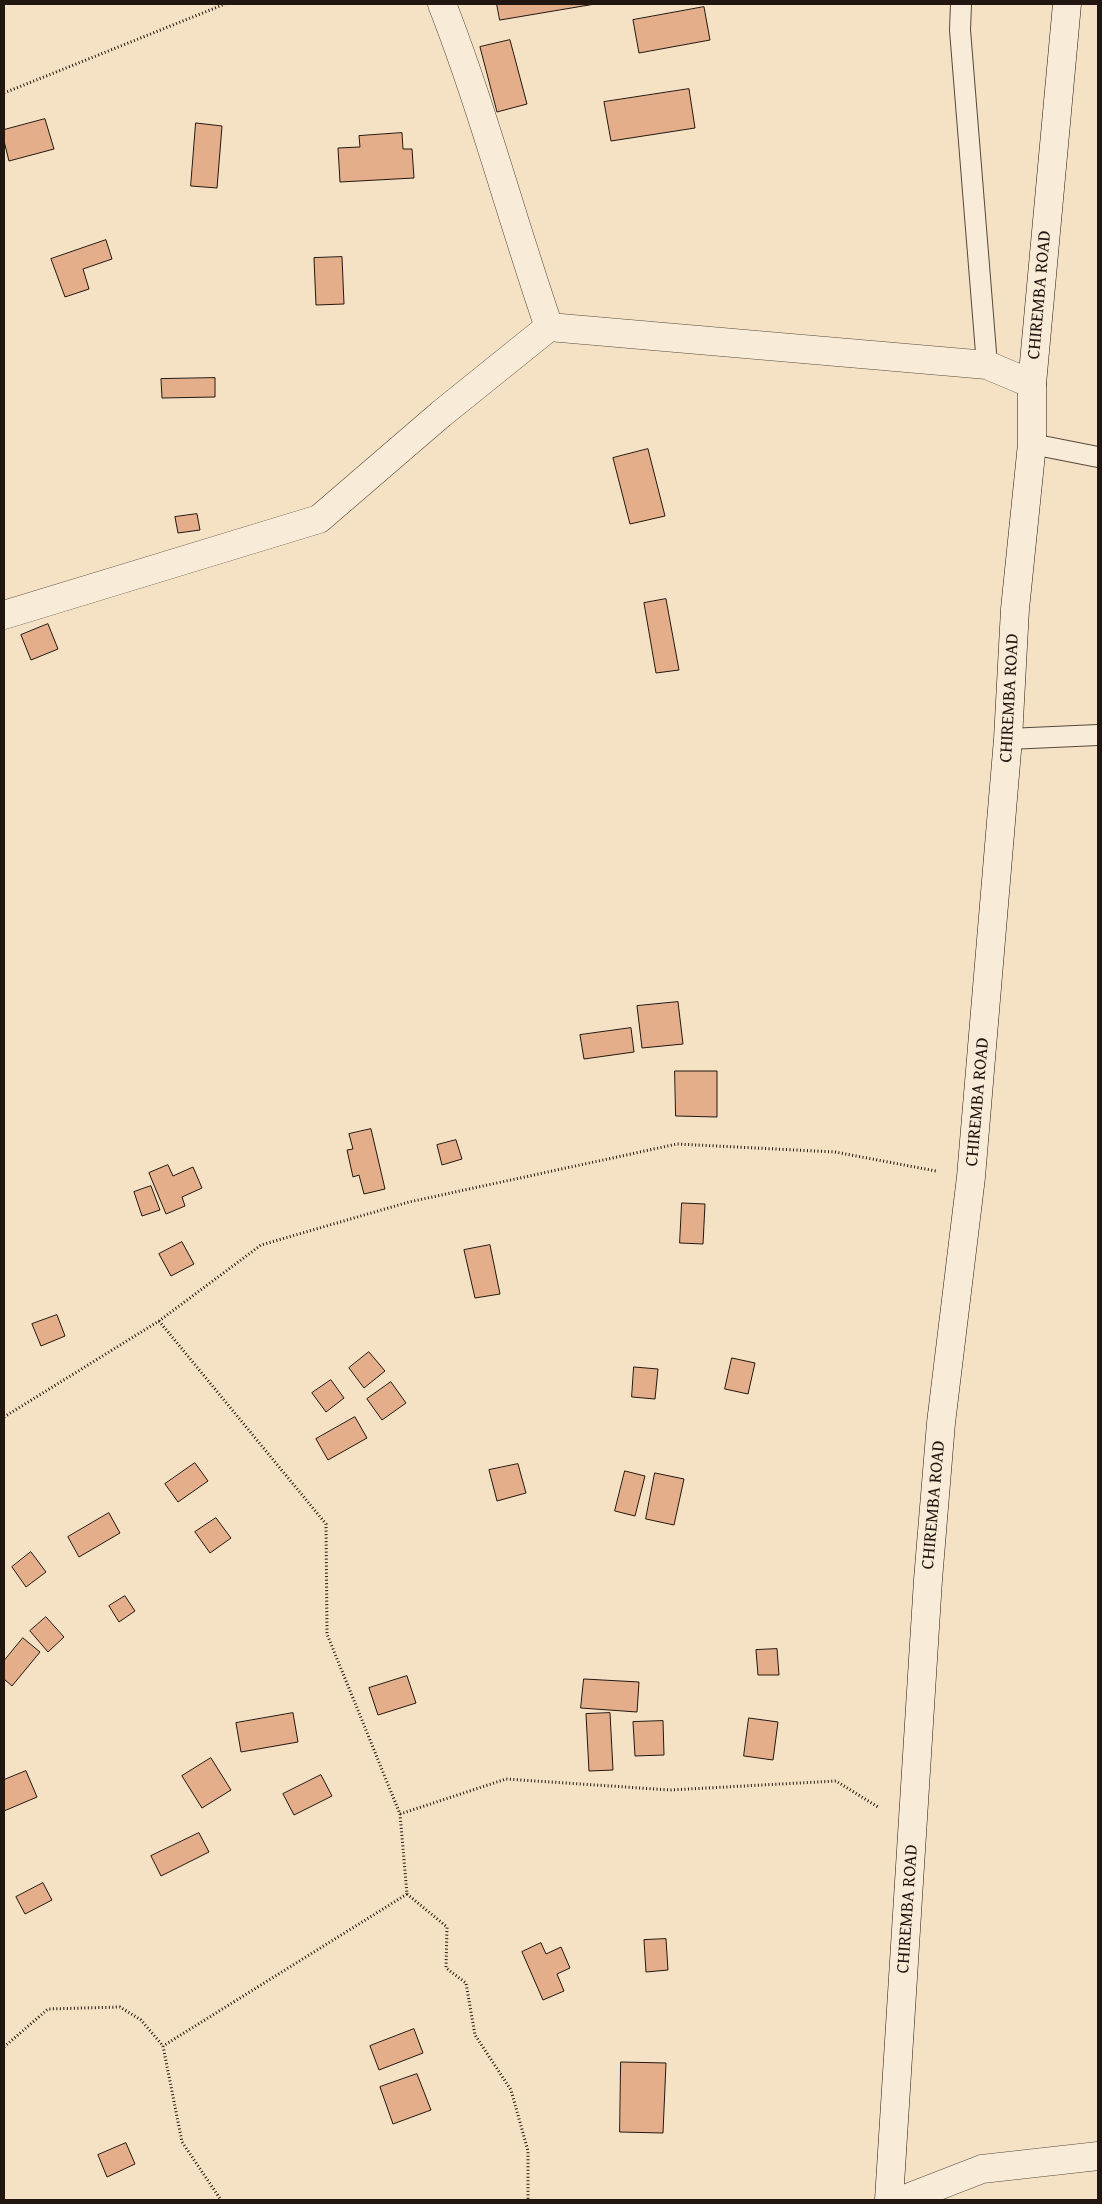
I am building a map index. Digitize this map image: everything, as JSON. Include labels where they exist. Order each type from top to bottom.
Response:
[{"type":"main road","points":[[442,4],[458,45],[520,241],[550,327]]},
{"type":"main road","name":"CHIREMBA ROAD","points":[[889,2200],[928,1580],[941,1423],[971,1178],[1008,739],[1015,609],[1032,444],[1032,384],[1067,4]]},
{"type":"main road","points":[[4,615],[319,519],[441,414],[550,327],[987,365],[1032,384]]},
{"type":"main road","points":[[902,2200],[982,2169],[1098,2156]]},
{"type":"lane","points":[[961,4],[960,30],[987,365]]},
{"type":"lane","points":[[1032,444],[1098,457]]},
{"type":"lane","points":[[1008,739],[1098,734]]},
{"type":"path","points":[[4,93],[225,4]]},
{"type":"path","points":[[4,1417],[159,1321],[261,1245],[409,1202],[677,1144],[835,1152],[971,1178]]},
{"type":"path","points":[[159,1321],[326,1524],[327,1634],[400,1814],[407,1894],[447,1927],[446,1968],[466,1983],[475,2035],[511,2090],[528,2151],[528,2200]]},
{"type":"path","points":[[400,1814],[506,1780],[670,1790],[836,1781],[913,1829]]},
{"type":"path","points":[[163,2046],[407,1894]]},
{"type":"path","points":[[4,2047],[48,2009],[120,2007],[141,2020],[163,2046],[182,2142],[221,2200]]},
{"type":"building","points":[[497,4],[595,4],[500,20]]},
{"type":"building","points":[[704,7],[710,40],[639,53],[633,20]]},
{"type":"building","points":[[510,40],[527,104],[497,112],[480,47]]},
{"type":"building","points":[[689,89],[695,128],[611,141],[604,102]]},
{"type":"building","points":[[45,119],[54,149],[9,161],[4,141],[4,130]]},
{"type":"building","points":[[196,123],[222,126],[217,188],[191,186]]},
{"type":"building","points":[[402,133],[403,149],[412,149],[414,178],[340,182],[338,148],[360,147],[359,136]]},
{"type":"building","points":[[106,240],[112,259],[83,269],[89,289],[65,297],[51,259]]},
{"type":"building","points":[[342,257],[344,304],[316,305],[314,258]]},
{"type":"building","points":[[215,378],[215,397],[162,398],[161,379]]},
{"type":"building","points":[[648,449],[665,516],[630,524],[613,458]]},
{"type":"building","points":[[197,514],[200,530],[178,533],[175,517]]},
{"type":"building","points":[[666,599],[679,670],[656,673],[644,603]]},
{"type":"building","points":[[48,624],[58,649],[31,660],[21,635]]},
{"type":"building","points":[[678,1002],[683,1044],[642,1048],[637,1006]]},
{"type":"building","points":[[631,1028],[634,1052],[584,1059],[580,1035]]},
{"type":"building","points":[[675,1071],[717,1071],[717,1117],[676,1116]]},
{"type":"building","points":[[371,1129],[385,1189],[364,1194],[359,1175],[353,1177],[347,1150],[353,1149],[349,1134]]},
{"type":"building","points":[[456,1140],[462,1159],[442,1165],[437,1145]]},
{"type":"building","points":[[168,1165],[173,1176],[193,1167],[202,1188],[182,1197],[185,1206],[166,1214],[149,1173]]},
{"type":"building","points":[[151,1186],[160,1210],[142,1216],[134,1192]]},
{"type":"building","points":[[682,1203],[705,1204],[703,1244],[680,1243]]},
{"type":"building","points":[[182,1242],[194,1264],[171,1276],[159,1254]]},
{"type":"building","points":[[490,1245],[500,1294],[475,1298],[464,1250]]},
{"type":"building","points":[[57,1315],[65,1336],[41,1346],[32,1324]]},
{"type":"building","points":[[369,1352],[385,1371],[364,1388],[349,1368]]},
{"type":"building","points":[[732,1358],[755,1363],[748,1394],[725,1389]]},
{"type":"building","points":[[634,1367],[658,1369],[655,1399],[632,1397]]},
{"type":"building","points":[[331,1380],[344,1398],[326,1412],[312,1393]]},
{"type":"building","points":[[391,1382],[406,1403],[382,1420],[367,1399]]},
{"type":"building","points":[[355,1417],[367,1438],[328,1460],[316,1439]]},
{"type":"building","points":[[195,1463],[208,1481],[178,1502],[165,1484]]},
{"type":"building","points":[[518,1464],[526,1493],[497,1501],[489,1470]]},
{"type":"building","points":[[625,1471],[645,1476],[635,1516],[615,1511]]},
{"type":"building","points":[[655,1473],[684,1479],[674,1525],[646,1519]]},
{"type":"building","points":[[109,1513],[120,1533],[79,1557],[68,1537]]},
{"type":"building","points":[[216,1518],[231,1538],[210,1553],[195,1532]]},
{"type":"building","points":[[31,1552],[46,1572],[26,1587],[12,1567]]},
{"type":"building","points":[[125,1596],[135,1611],[119,1622],[109,1606]]},
{"type":"building","points":[[46,1617],[64,1637],[48,1652],[30,1631]]},
{"type":"building","points":[[23,1638],[40,1652],[12,1686],[4,1679],[4,1661]]},
{"type":"building","points":[[777,1649],[779,1675],[758,1675],[756,1650]]},
{"type":"building","points":[[407,1676],[416,1703],[378,1715],[369,1688]]},
{"type":"building","points":[[584,1679],[639,1682],[637,1712],[581,1708]]},
{"type":"building","points":[[293,1713],[298,1742],[241,1752],[236,1723]]},
{"type":"building","points":[[610,1713],[613,1770],[589,1771],[586,1714]]},
{"type":"building","points":[[749,1718],[778,1722],[773,1760],[744,1756]]},
{"type":"building","points":[[663,1721],[664,1755],[635,1756],[633,1722]]},
{"type":"building","points":[[211,1758],[231,1790],[202,1808],[182,1776]]},
{"type":"building","points":[[26,1771],[37,1797],[4,1811],[4,1780]]},
{"type":"building","points":[[321,1775],[332,1796],[294,1815],[283,1794]]},
{"type":"building","points":[[199,1833],[209,1852],[161,1876],[151,1856]]},
{"type":"building","points":[[43,1883],[52,1900],[25,1914],[16,1897]]},
{"type":"building","points":[[666,1939],[668,1970],[646,1972],[644,1940]]},
{"type":"building","points":[[541,1943],[546,1954],[561,1947],[570,1968],[557,1974],[564,1991],[543,2000],[522,1952]]},
{"type":"building","points":[[414,2029],[423,2053],[379,2070],[370,2046]]},
{"type":"building","points":[[621,2062],[666,2063],[663,2133],[620,2132]]},
{"type":"building","points":[[417,2074],[431,2110],[393,2124],[380,2087]]},
{"type":"building","points":[[126,2143],[135,2164],[107,2177],[98,2155]]}]
